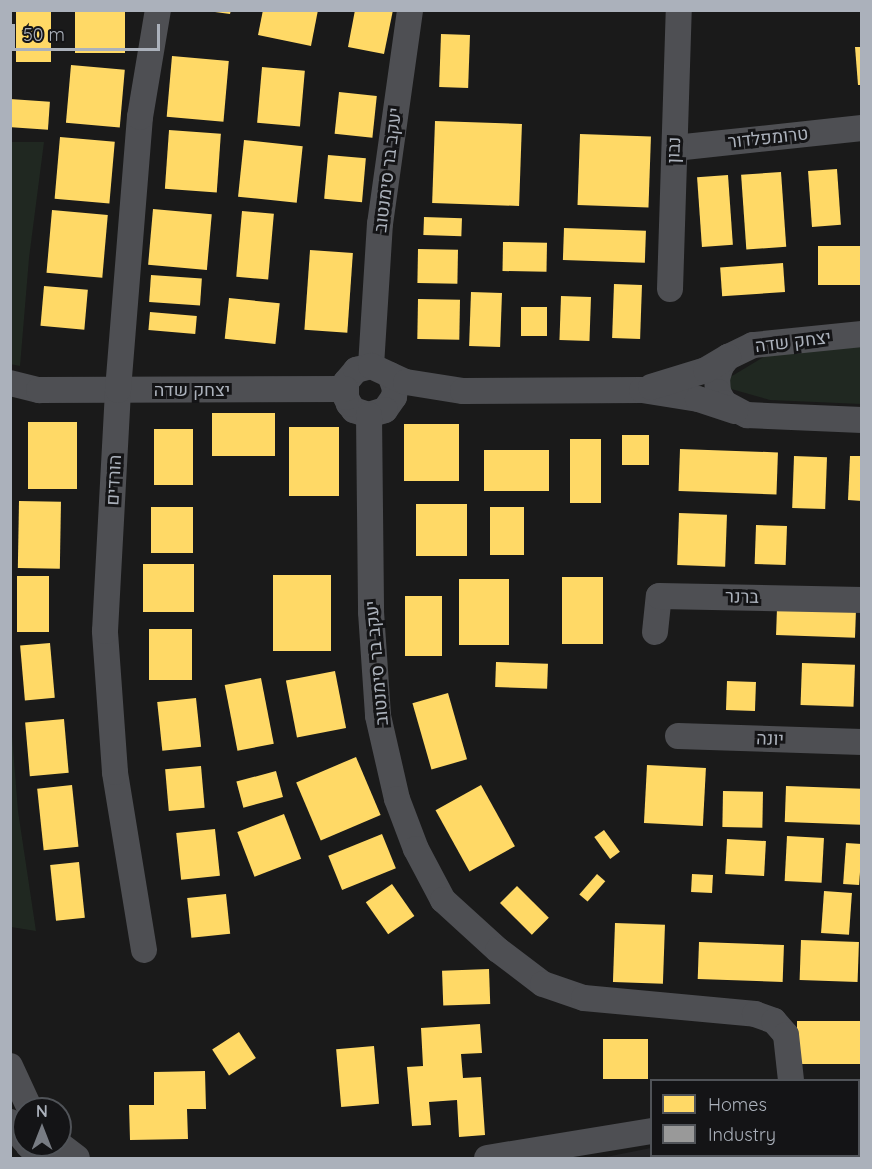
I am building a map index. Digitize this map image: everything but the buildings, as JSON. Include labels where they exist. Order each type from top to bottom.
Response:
[{"type":"street","name":"הורדים","points":[[144,950],[115,772],[105,631],[118,390],[140,117],[158,10]]},
{"type":"street","name":"יעקב בר סימנטוב","points":[[380,370],[380,224],[410,10]]},
{"type":"street","name":"נבון","points":[[670,289],[679,10]]},
{"type":"street","name":"טרומפלדור","points":[[675,148],[861,128]]},
{"type":"street","name":"יצחק שדה","points":[[633,390],[667,384],[705,370],[753,345],[861,334]]},
{"type":"street","points":[[728,357],[721,366],[717,378],[718,392],[724,403],[735,411]]},
{"type":"street","points":[[356,370],[380,370],[395,389],[394,397],[377,413],[354,410],[349,404],[345,389],[346,382],[356,370]]},
{"type":"street","name":"יצחק שדה","points":[[380,370],[406,382],[462,391],[633,390],[678,394],[767,418],[861,420]]},
{"type":"street","name":"יצחק שדה","points":[[10,383],[39,390],[345,389]]},
{"type":"street","name":"יצחק שדה","points":[[10,398],[39,390]]},
{"type":"street","name":"יצחק שדה","points":[[377,413],[462,391]]},
{"type":"street","name":"יעקב בר סימנטוב","points":[[377,413],[371,612],[378,716],[398,800],[416,849],[443,900],[498,950],[543,984],[584,999],[755,1014],[774,1021],[786,1035],[791,1079]]},
{"type":"street","name":"ברנר","points":[[655,632],[659,596],[861,600]]},
{"type":"street","name":"יונה","points":[[678,736],[861,742]]},
{"type":"street","points":[[10,1066],[24,1097]]},
{"type":"street","points":[[488,1158],[650,1131]]},
{"type":"shaded area","points":[[11,142],[44,142],[29,258],[20,366],[10,364]]},
{"type":"shaded area","points":[[861,341],[861,404],[770,400],[717,385],[777,349]]},
{"type":"shaded area","points":[[10,710],[18,811],[36,931],[11,927]]},
{"type":"shaded area","points":[[860,1106],[861,1158],[601,1158],[650,1148],[650,1157],[860,1157]]}]
